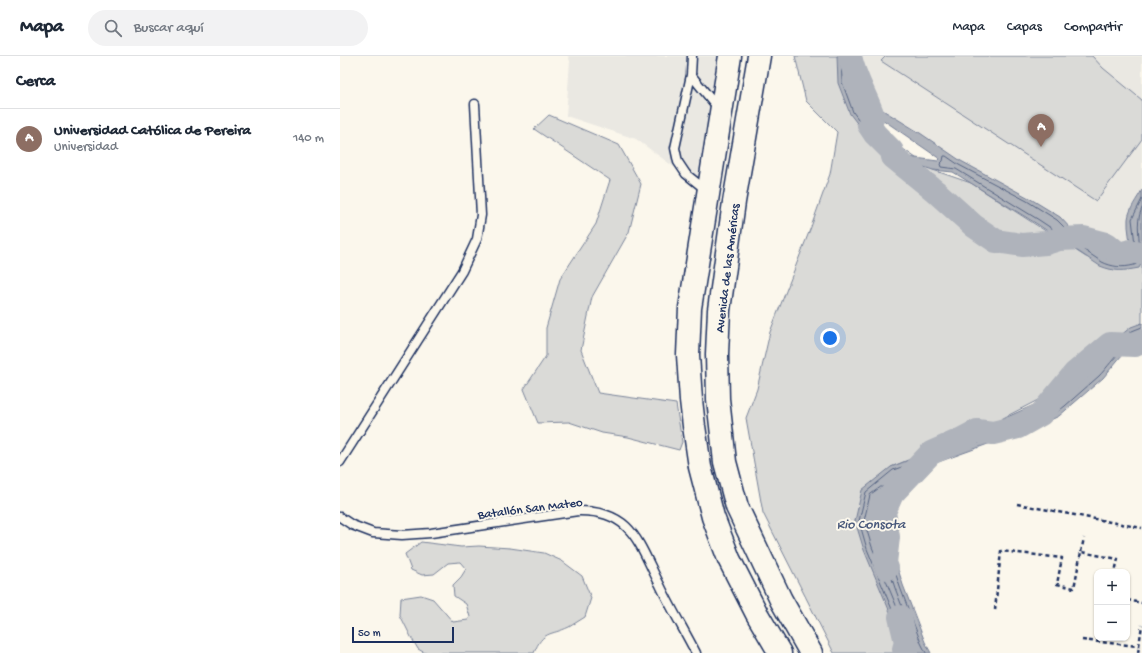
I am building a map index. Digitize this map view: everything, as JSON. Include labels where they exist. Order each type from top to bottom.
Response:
[{"type":"main road","points":[[730,56],[690,308],[688,355],[694,426],[700,467],[713,516],[729,559],[757,614],[780,653]]},
{"type":"main road","name":"Avenida de las Américas","points":[[759,56],[734,202],[718,310],[718,399],[724,462],[737,507],[781,600],[811,653]]},
{"type":"lane","points":[[692,56],[691,75],[676,148],[678,162],[686,174],[708,192]]},
{"type":"lane","points":[[691,75],[721,112]]},
{"type":"lane","points":[[340,462],[462,271],[477,239],[481,215],[475,104]]},
{"type":"lane","name":"Batallón San Mateo","points":[[340,517],[352,525],[373,533],[402,535],[431,533],[578,511],[596,512],[609,516],[628,528],[639,543],[696,653]]},
{"type":"path","points":[[1017,504],[1142,528]]},
{"type":"path","points":[[996,610],[1001,551],[1062,558],[1057,584],[1074,588],[1084,538]]},
{"type":"path","points":[[1081,552],[1118,559],[1116,569]]},
{"type":"path","points":[[1130,601],[1142,603]]},
{"type":"path","points":[[1138,653],[1142,625]]},
{"type":"path","points":[[1082,640],[1138,646]]},
{"type":"shaded area","points":[[568,56],[730,56],[708,192],[636,139],[566,116],[570,61]]},
{"type":"shaded area","points":[[795,56],[850,56],[838,73],[869,125],[933,170],[971,183],[1086,257],[1142,257],[1142,324],[1110,344],[1067,385],[978,431],[891,467],[855,521],[908,653],[834,653],[763,513],[746,418],[757,389],[770,332],[830,174],[837,132],[806,101]]},
{"type":"shaded area","points":[[850,56],[1142,56],[1142,190],[1133,205],[1129,230],[1131,244],[1130,251],[1119,254],[1109,252],[1084,238],[1071,229],[1060,217],[1029,198],[961,161],[920,133],[868,101],[863,94]]},
{"type":"shaded area","points":[[886,56],[1092,56],[1103,68],[1142,100],[1142,139],[1096,201],[881,61]]},
{"type":"shaded area","points":[[549,115],[619,145],[641,184],[629,232],[592,297],[581,350],[598,393],[676,404],[682,442],[679,450],[628,437],[602,433],[569,422],[538,423],[524,389],[546,356],[546,328],[560,279],[596,224],[610,180],[534,129]]},
{"type":"shaded area","points":[[421,542],[461,547],[479,546],[510,548],[544,553],[562,561],[582,576],[591,598],[585,617],[569,627],[544,637],[534,653],[425,653],[418,649],[400,615],[401,598],[421,595],[433,599],[453,622],[468,620],[470,617],[466,604],[454,596],[453,585],[466,569],[460,562],[448,563],[434,574],[422,575],[411,570],[405,554]]},
{"type":"water","points":[[837,56],[850,56],[863,94],[868,101],[920,133],[961,161],[1029,198],[1060,217],[1071,229],[1109,252],[1119,254],[1130,250],[1128,223],[1129,215],[1142,190],[1142,262],[1139,268],[1119,270],[1100,266],[1037,224],[953,172],[933,170],[893,157],[869,139],[850,114],[838,83]],"holes":[[[869,117],[879,117],[940,159],[938,161],[908,157],[892,151],[875,134],[869,125]]]},
{"type":"water","name":"Rio Consota","points":[[1142,323],[1142,342],[1135,345],[1122,355],[1103,378],[1059,416],[1021,434],[930,465],[901,485],[892,494],[884,512],[888,537],[903,585],[925,642],[931,653],[907,653],[864,550],[855,521],[862,490],[891,467],[958,441],[1058,394],[1094,357],[1131,327]]},
{"type":"waterway","points":[[850,56],[854,71],[873,116],[869,125],[875,134],[892,151],[893,157],[935,191],[974,226],[996,241],[1022,245],[1046,243],[1059,239],[1084,238],[1107,244],[1119,254],[1130,251],[1142,253]]},
{"type":"waterway","points":[[887,568],[885,563],[888,537],[884,512],[892,494],[931,453],[977,431],[993,433],[1018,427],[1041,414],[1075,373],[1110,344],[1135,345],[1142,341]]},
{"type":"waterway","points":[[900,617],[906,642],[904,649],[907,653]]},
{"type":"place","name":"Universidad Católica de Pereira","points":[[1041,147]]}]
